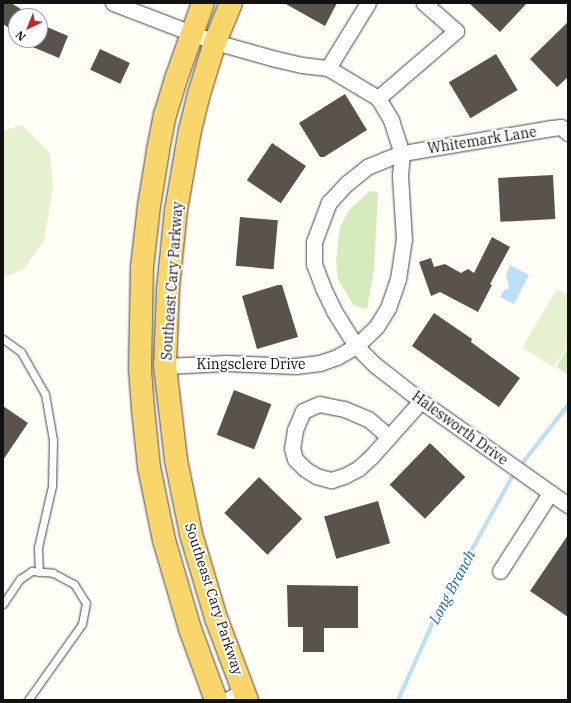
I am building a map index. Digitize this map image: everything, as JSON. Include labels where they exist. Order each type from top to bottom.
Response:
[{"type":"main road","name":"Southeast Cary Parkway","points":[[203,3],[191,33],[165,114],[149,206],[142,267],[140,369],[150,467],[164,540],[190,629],[216,700]]},
{"type":"main road","name":"Southeast Cary Parkway","points":[[231,3],[215,42],[192,123],[176,210],[168,289],[166,366],[176,460],[191,534],[239,697]]},
{"type":"street","name":"Kingsclere Drive","points":[[113,3],[215,42],[302,65],[328,68],[378,98],[391,120],[402,153],[400,176],[404,239],[398,279],[388,308],[376,327],[356,346],[337,357],[320,364],[295,366],[226,363],[166,366]]},
{"type":"street","points":[[328,68],[368,3]]},
{"type":"street","points":[[378,98],[456,31],[424,3]]},
{"type":"street","name":"Whitemark Lane","points":[[402,153],[566,126]]},
{"type":"street","points":[[356,346],[334,312],[323,288],[314,264],[314,242],[329,202],[347,183],[367,167],[402,153]]},
{"type":"street","name":"Halesworth Drive","points":[[356,346],[375,365],[421,401],[568,505]]},
{"type":"street","points":[[389,437],[368,419],[344,409],[319,404],[303,411],[294,430],[292,448],[295,459],[305,470],[316,476],[331,480],[344,476],[359,468],[371,457],[389,437],[421,401]]},
{"type":"street","points":[[500,571],[550,493]]},
{"type":"lane","points":[[3,339],[21,352],[45,394],[53,440],[52,486],[38,547],[39,572]]},
{"type":"lane","points":[[3,604],[20,579],[32,572],[53,573],[74,584],[86,604],[82,624],[28,700]]},
{"type":"green space","points":[[22,125],[50,153],[53,188],[44,240],[24,269],[8,276],[3,275],[3,131]]},
{"type":"green space","points":[[370,191],[378,192],[374,269],[367,309],[354,306],[338,279],[336,262],[340,227],[349,210]]},
{"type":"green space","points":[[557,289],[568,295],[568,344],[554,367],[522,348]]},
{"type":"green space","points":[[568,347],[568,374],[557,367]]},
{"type":"water","points":[[510,265],[529,275],[514,304],[500,297],[504,290],[508,289],[509,286],[506,275]]},
{"type":"building","points":[[3,3],[11,3],[19,8],[8,8],[8,27],[3,24]]},
{"type":"building","points":[[284,3],[337,3],[325,26]]},
{"type":"building","points":[[469,3],[527,3],[500,32]]},
{"type":"building","points":[[568,22],[568,77],[557,87],[530,59]]},
{"type":"building","points":[[48,27],[68,36],[59,58],[35,48],[48,48]]},
{"type":"building","points":[[100,49],[130,63],[120,84],[90,70]]},
{"type":"building","points":[[496,54],[518,90],[470,118],[449,82]]},
{"type":"building","points":[[345,94],[367,130],[324,157],[320,157],[299,123]]},
{"type":"building","points":[[272,143],[306,166],[281,203],[247,180]]},
{"type":"building","points":[[553,175],[555,219],[500,222],[498,178]]},
{"type":"building","points":[[240,217],[278,220],[274,269],[236,266]]},
{"type":"building","points":[[492,237],[510,247],[490,284],[492,285],[478,312],[440,292],[431,296],[419,262],[431,258],[434,267],[445,264],[461,273],[468,269],[474,273]]},
{"type":"building","points":[[282,285],[298,337],[257,349],[242,296]]},
{"type":"building","points":[[434,313],[472,339],[471,342],[520,378],[499,407],[412,346]]},
{"type":"building","points":[[234,390],[271,404],[254,449],[217,435]]},
{"type":"building","points":[[3,406],[28,423],[3,460]]},
{"type":"building","points":[[430,443],[465,477],[425,519],[390,485]]},
{"type":"building","points":[[259,477],[302,519],[267,555],[224,513]]},
{"type":"building","points":[[378,501],[390,543],[336,559],[324,516]]},
{"type":"building","points":[[568,535],[568,617],[530,591]]},
{"type":"building","points":[[287,585],[358,586],[358,628],[324,628],[324,652],[303,652],[303,627],[288,627]]},
{"type":"waterway","name":"Long Branch","points":[[524,461],[568,405]]},
{"type":"waterway","name":"Long Branch","points":[[398,700],[438,611],[512,477]]}]
